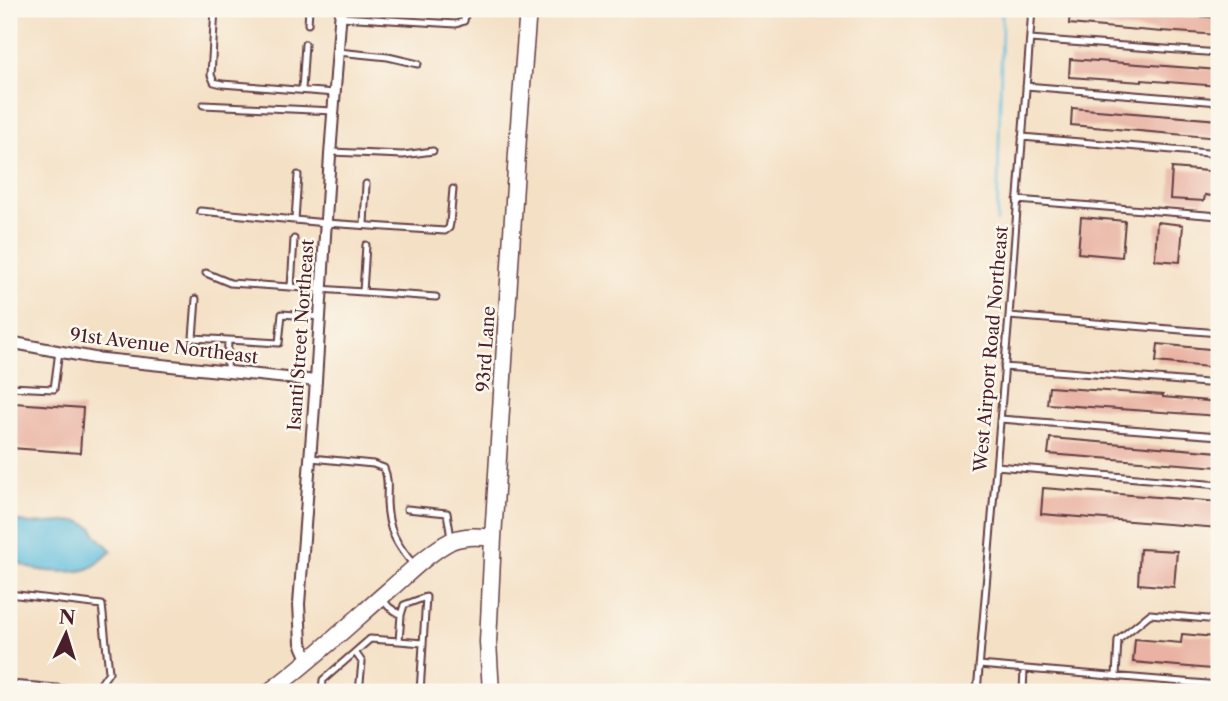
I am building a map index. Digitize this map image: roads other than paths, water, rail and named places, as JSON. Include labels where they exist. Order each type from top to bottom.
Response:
[{"type":"street","name":"93rd Lane","points":[[491,692],[488,642],[493,538],[528,9]]},
{"type":"street","name":"Isanti Street Northeast","points":[[309,661],[301,643],[299,604],[341,13]]},
{"type":"street","name":"91st Avenue Northeast","points":[[9,342],[94,358],[316,381]]},
{"type":"street","points":[[274,691],[415,567],[452,541],[474,536],[493,538]]},
{"type":"lane","points":[[215,9],[211,75],[214,82],[335,93]]},
{"type":"lane","points":[[308,24],[309,9]]},
{"type":"lane","points":[[341,13],[456,24],[464,21],[466,9]]},
{"type":"lane","name":"West Airport Road Northeast","points":[[976,692],[1009,316],[1032,9]]},
{"type":"lane","points":[[1030,39],[1219,53]]},
{"type":"lane","points":[[302,90],[305,44]]},
{"type":"lane","points":[[338,52],[388,57],[418,64]]},
{"type":"lane","points":[[1026,86],[1219,103]]},
{"type":"lane","points":[[202,105],[334,111]]},
{"type":"lane","points":[[1022,137],[1219,154]]},
{"type":"lane","points":[[331,152],[403,155],[433,151]]},
{"type":"lane","points":[[295,220],[298,175]]},
{"type":"lane","points":[[364,225],[366,184]]},
{"type":"lane","points":[[200,211],[326,223],[445,230],[450,223],[453,189]]},
{"type":"lane","points":[[1017,200],[1219,216]]},
{"type":"lane","points":[[291,287],[293,239]]},
{"type":"lane","points":[[363,292],[366,245]]},
{"type":"lane","points":[[206,273],[230,283],[436,297]]},
{"type":"lane","points":[[196,299],[193,338],[279,343],[282,314],[320,317]]},
{"type":"lane","points":[[1009,316],[1219,333]]},
{"type":"lane","points":[[227,372],[228,340]]},
{"type":"lane","points":[[9,387],[54,389],[59,351]]},
{"type":"lane","points":[[1004,367],[1219,384]]},
{"type":"lane","points":[[1000,419],[1219,436]]},
{"type":"lane","points":[[311,458],[373,464],[384,468],[387,475],[387,506],[392,533],[398,546],[415,567]]},
{"type":"lane","points":[[996,466],[1219,485]]},
{"type":"lane","points":[[407,509],[447,513],[452,541]]},
{"type":"lane","points":[[9,594],[102,605],[108,673],[95,692],[36,689],[9,684]]},
{"type":"lane","points":[[381,597],[388,607],[401,615]]},
{"type":"lane","points":[[399,641],[404,605],[426,597],[420,692]]},
{"type":"lane","points":[[1116,676],[1118,640],[1150,614],[1219,620]]},
{"type":"lane","points":[[355,652],[362,662],[356,692],[322,690],[323,680],[355,652],[370,639],[423,643]]},
{"type":"lane","points":[[979,665],[1219,685]]},
{"type":"lane","points":[[1023,692],[1024,669]]},
{"type":"water","points":[[9,518],[29,524],[80,521],[93,528],[96,535],[112,551],[85,570],[58,572],[32,568],[9,558]]},
{"type":"waterway","points":[[997,222],[1002,9]]}]
